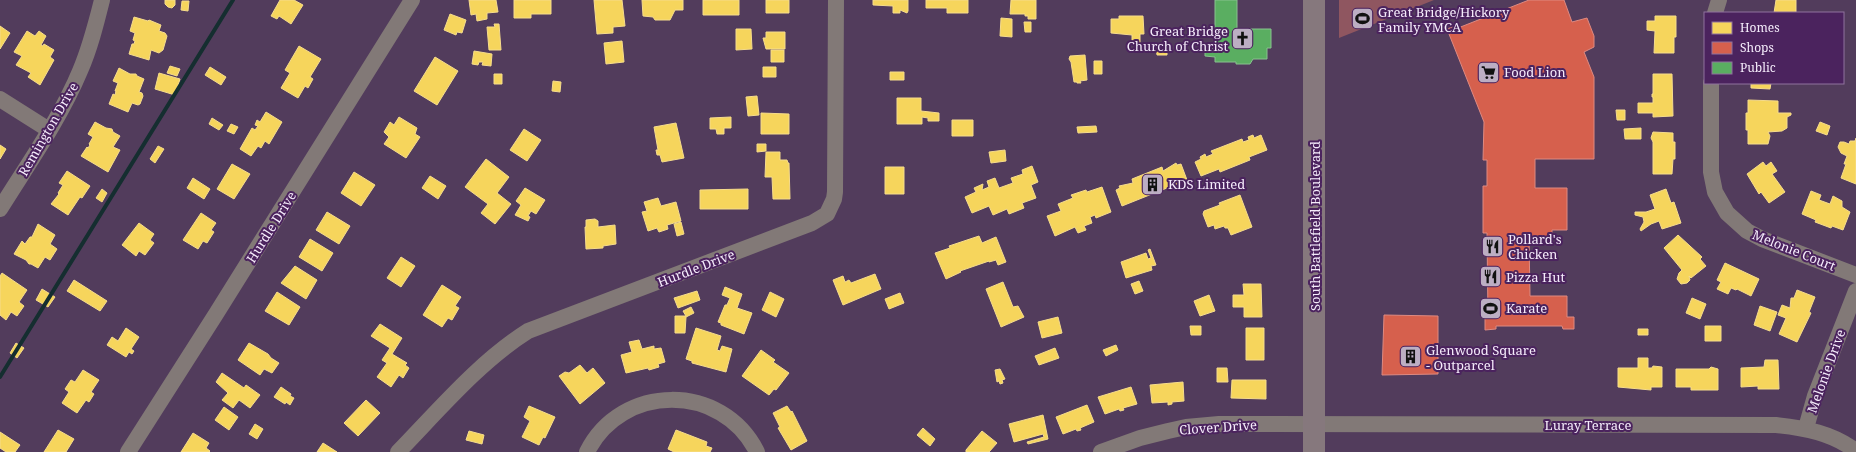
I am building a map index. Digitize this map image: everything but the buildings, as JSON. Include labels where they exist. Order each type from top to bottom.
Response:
[{"type":"main road","name":"South Battlefield Boulevard","points":[[1314,0],[1314,452]]},
{"type":"street","name":"Remington Drive","points":[[0,209],[64,105],[81,69],[92,37],[102,0]]},
{"type":"street","name":"Hurdle Drive","points":[[128,452],[412,0]]},
{"type":"street","name":"Hurdle Drive","points":[[398,452],[452,397],[510,342],[528,331],[798,229],[822,218],[827,214],[834,199],[836,169],[836,0]]},
{"type":"street","points":[[1715,12],[1719,0]]},
{"type":"street","name":"Melonie Court","points":[[1711,84],[1711,172],[1715,192],[1727,213],[1747,231],[1762,239],[1856,275]]},
{"type":"street","points":[[0,99],[49,130]]},
{"type":"street","name":"Melonie Drive","points":[[1806,428],[1815,396],[1856,291]]},
{"type":"street","points":[[587,452],[605,427],[616,418],[637,407],[658,401],[677,399],[710,406],[733,420],[744,431],[756,452]]},
{"type":"street","name":"Clover Drive","points":[[1100,452],[1140,438],[1186,427],[1219,424],[1314,424]]},
{"type":"street","name":"Luray Terrace","points":[[1314,424],[1776,425],[1806,428],[1834,437],[1856,451]]},
{"type":"shaded area","name":"Great Bridge/Hickory Family YMCA","points":[[1339,0],[1434,0],[1339,38]]},
{"type":"waterway","points":[[0,377],[233,0]]},
{"type":"place","name":"Great Bridge/Hickory Family YMCA","points":[[1363,19]]},
{"type":"place","name":"Great Bridge Church of Christ","points":[[1243,38]]},
{"type":"place","name":"Food Lion","points":[[1488,72]]},
{"type":"place","name":"KDS Limited","points":[[1153,184]]},
{"type":"place","name":"Pollard's Chicken","points":[[1493,246]]},
{"type":"place","name":"Pizza Hut","points":[[1491,277]]},
{"type":"place","name":"Karate","points":[[1491,308]]},
{"type":"place","name":"Glenwood Square - Outparcel","points":[[1410,357]]}]
